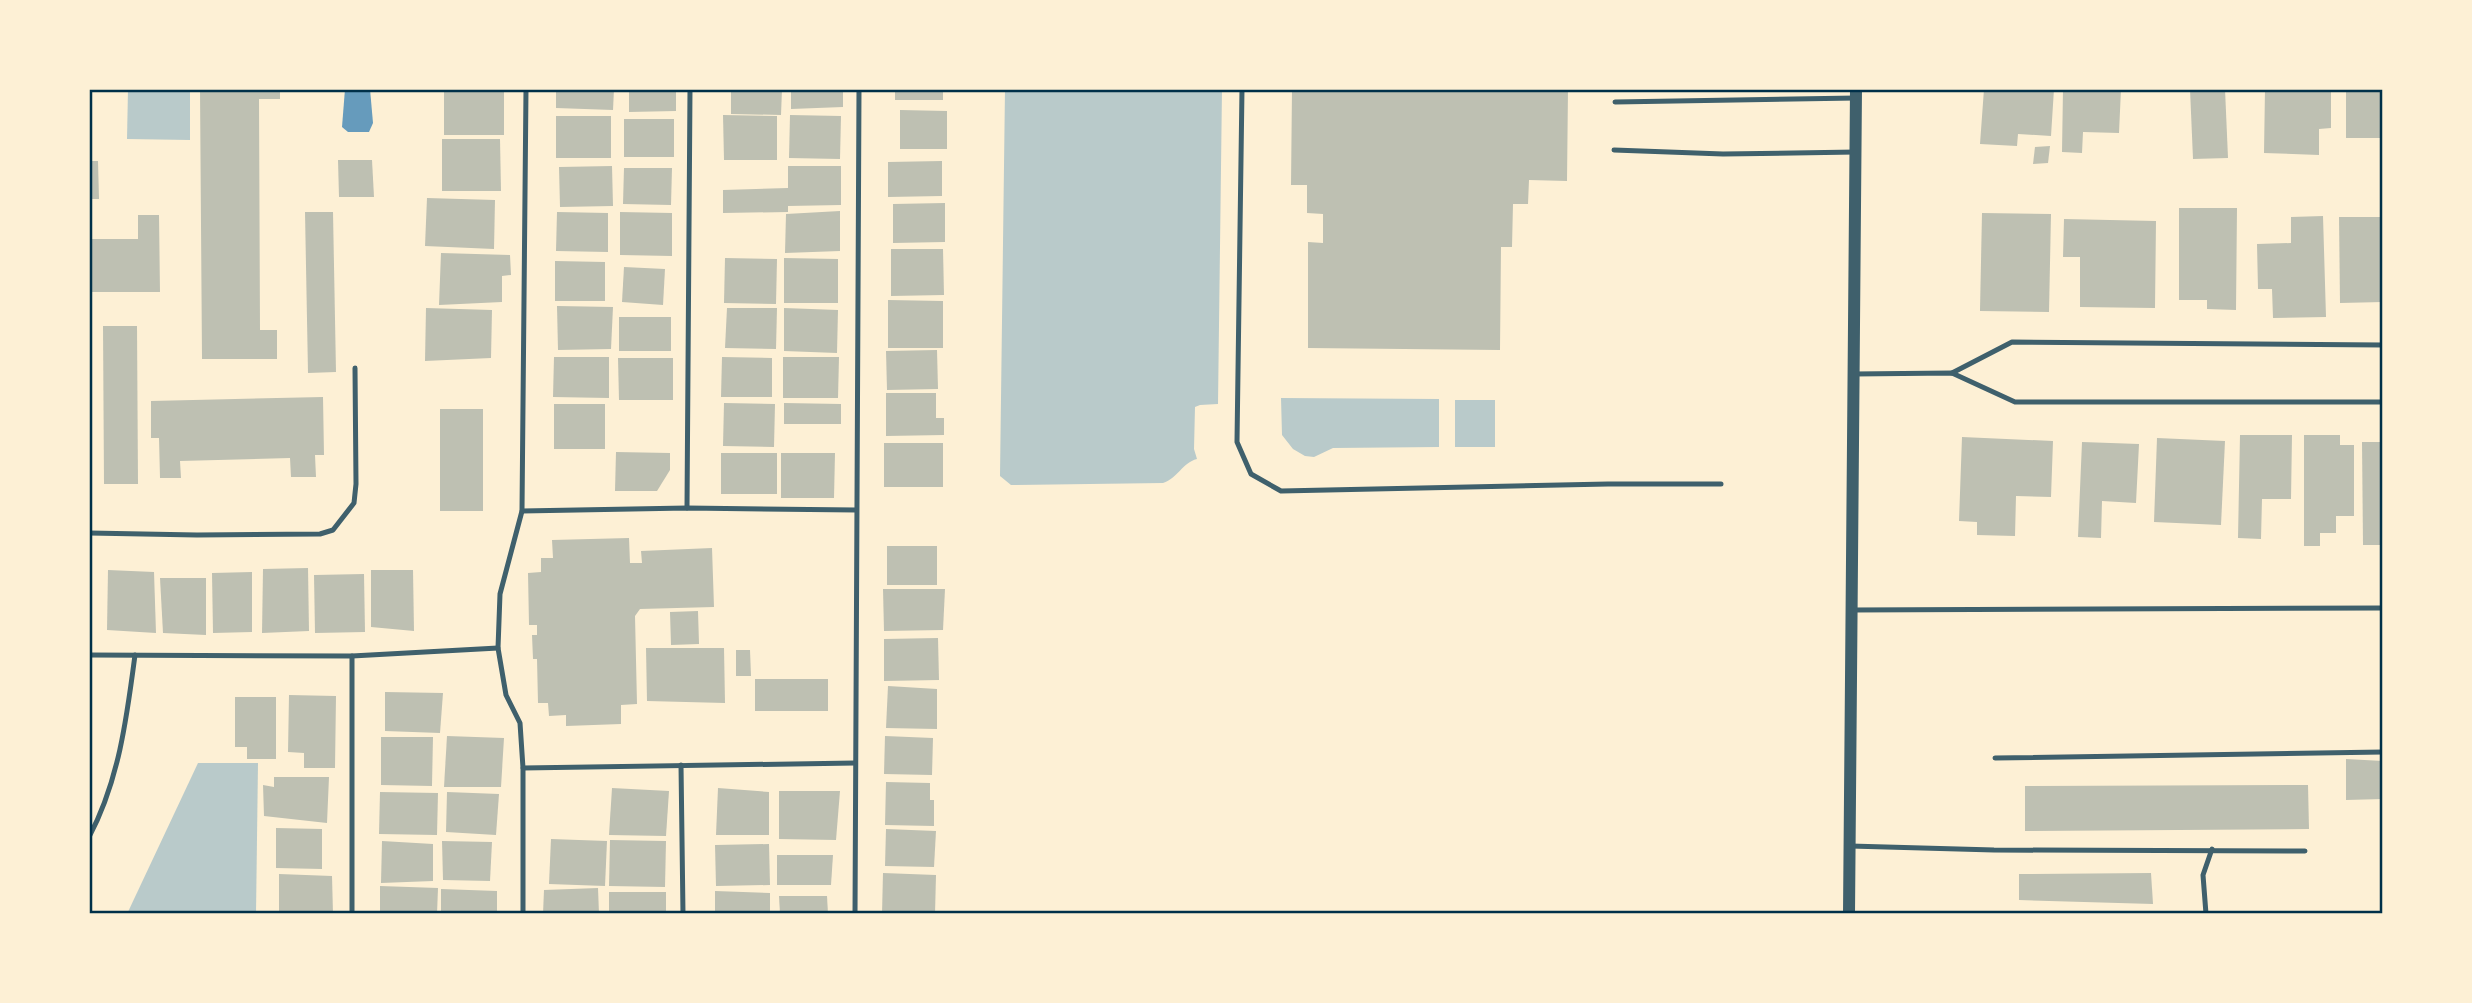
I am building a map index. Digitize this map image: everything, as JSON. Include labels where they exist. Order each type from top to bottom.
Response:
[{"type":"street","points":[[1850,914],[1856,94]]},
{"type":"lane","points":[[523,914],[523,768],[520,723],[506,695],[498,648],[500,594],[522,511],[526,89]]},
{"type":"lane","points":[[687,508],[690,89]]},
{"type":"lane","points":[[855,914],[859,89]]},
{"type":"lane","points":[[1242,89],[1237,442],[1251,474],[1281,491],[1721,484]]},
{"type":"lane","points":[[1615,102],[1856,94]]},
{"type":"lane","points":[[1614,150],[1723,154],[1856,152]]},
{"type":"lane","points":[[1952,373],[2012,342],[2383,345]]},
{"type":"lane","points":[[89,533],[320,534],[333,530],[354,503],[355,368]]},
{"type":"lane","points":[[1854,374],[1952,373],[2015,402],[2383,402]]},
{"type":"lane","points":[[522,511],[687,508],[856,510]]},
{"type":"lane","points":[[1852,610],[2383,608]]},
{"type":"lane","points":[[89,654],[352,656],[498,648]]},
{"type":"lane","points":[[89,836],[107,794],[120,748],[135,655]]},
{"type":"lane","points":[[352,656],[352,914]]},
{"type":"lane","points":[[1995,758],[2383,752]]},
{"type":"lane","points":[[523,768],[855,763]]},
{"type":"lane","points":[[681,765],[682,914]]},
{"type":"lane","points":[[1850,846],[1994,850],[2305,851]]},
{"type":"lane","points":[[2206,914],[2203,875],[2212,849]]},
{"type":"shaded area","points":[[128,89],[190,89],[190,140],[127,139]]},
{"type":"shaded area","points":[[1005,89],[1222,89],[1218,404],[1195,407],[1194,449],[1197,459],[1163,483],[1011,485],[1000,476]]},
{"type":"shaded area","points":[[1281,398],[1439,399],[1439,447],[1333,448],[1314,457],[1305,456],[1293,449],[1282,435]]},
{"type":"shaded area","points":[[1455,400],[1495,400],[1495,447],[1455,447]]},
{"type":"shaded area","points":[[198,763],[258,763],[256,914],[127,914]]},
{"type":"water","points":[[345,89],[370,89],[373,123],[369,132],[348,132],[342,127]]},
{"type":"building","points":[[200,89],[280,89],[280,99],[259,99],[260,330],[277,330],[277,359],[202,359]]},
{"type":"building","points":[[556,89],[614,89],[613,110],[556,108]]},
{"type":"building","points":[[629,89],[676,89],[676,111],[629,112]]},
{"type":"building","points":[[731,89],[782,89],[781,115],[731,114]]},
{"type":"building","points":[[791,89],[843,89],[843,107],[791,109]]},
{"type":"building","points":[[895,89],[943,89],[943,100],[895,100]]},
{"type":"building","points":[[1292,89],[1568,89],[1567,181],[1529,180],[1528,204],[1513,204],[1512,247],[1501,247],[1500,350],[1308,348],[1308,242],[1323,243],[1323,214],[1307,213],[1307,185],[1291,185]]},
{"type":"building","points":[[1984,89],[2054,89],[2051,136],[2018,134],[2017,146],[1980,144]]},
{"type":"building","points":[[2063,89],[2121,89],[2119,133],[2083,132],[2082,153],[2062,152]]},
{"type":"building","points":[[2190,89],[2225,89],[2228,158],[2193,159]]},
{"type":"building","points":[[2265,89],[2331,89],[2331,128],[2319,129],[2319,155],[2264,153]]},
{"type":"building","points":[[2346,89],[2383,89],[2383,138],[2346,138]]},
{"type":"building","points":[[444,90],[504,91],[504,135],[444,135]]},
{"type":"building","points":[[900,110],[947,111],[947,149],[900,149]]},
{"type":"building","points":[[723,115],[777,116],[777,160],[724,160]]},
{"type":"building","points":[[790,115],[841,116],[840,159],[789,158]]},
{"type":"building","points":[[556,116],[611,116],[611,158],[556,158]]},
{"type":"building","points":[[624,119],[674,119],[674,157],[624,157]]},
{"type":"building","points":[[442,139],[500,139],[501,191],[442,191]]},
{"type":"building","points":[[2050,146],[2048,163],[2033,164],[2035,147]]},
{"type":"building","points":[[338,160],[372,160],[374,197],[339,197]]},
{"type":"building","points":[[89,161],[98,161],[99,199],[89,199]]},
{"type":"building","points":[[942,161],[942,196],[888,197],[888,162]]},
{"type":"building","points":[[612,166],[613,206],[560,207],[559,167]]},
{"type":"building","points":[[788,166],[841,166],[841,205],[788,206],[788,212],[723,213],[723,190],[788,188]]},
{"type":"building","points":[[624,168],[672,168],[671,205],[623,204]]},
{"type":"building","points":[[427,198],[495,200],[494,249],[425,246]]},
{"type":"building","points":[[945,203],[945,242],[893,243],[893,204]]},
{"type":"building","points":[[2179,208],[2237,208],[2236,310],[2207,309],[2207,300],[2179,300]]},
{"type":"building","points":[[840,211],[840,251],[785,253],[786,214]]},
{"type":"building","points":[[305,212],[333,212],[336,372],[308,373]]},
{"type":"building","points":[[557,212],[608,213],[608,252],[556,251]]},
{"type":"building","points":[[620,212],[672,213],[672,256],[620,255]]},
{"type":"building","points":[[1982,213],[2051,214],[2049,312],[1980,311]]},
{"type":"building","points":[[138,215],[159,215],[160,292],[89,292],[89,239],[138,239]]},
{"type":"building","points":[[2323,216],[2326,317],[2273,318],[2272,289],[2258,289],[2257,244],[2291,243],[2291,217]]},
{"type":"building","points":[[2339,217],[2383,217],[2383,302],[2340,303]]},
{"type":"building","points":[[2064,219],[2156,221],[2155,308],[2080,307],[2080,257],[2063,257]]},
{"type":"building","points":[[891,249],[943,249],[944,295],[891,296]]},
{"type":"building","points":[[441,253],[510,255],[511,275],[502,276],[502,302],[439,305]]},
{"type":"building","points":[[725,258],[777,259],[776,304],[724,303]]},
{"type":"building","points":[[784,258],[838,259],[838,303],[784,303]]},
{"type":"building","points":[[555,261],[605,262],[605,301],[555,301]]},
{"type":"building","points":[[624,267],[665,269],[663,305],[622,302]]},
{"type":"building","points":[[888,300],[943,301],[943,348],[888,348]]},
{"type":"building","points":[[557,306],[613,307],[611,349],[558,350]]},
{"type":"building","points":[[426,308],[492,310],[491,358],[425,361]]},
{"type":"building","points":[[727,308],[777,308],[776,349],[725,348]]},
{"type":"building","points":[[784,308],[838,310],[837,353],[784,351]]},
{"type":"building","points":[[619,317],[671,317],[671,351],[619,351]]},
{"type":"building","points":[[103,326],[137,326],[138,484],[104,484]]},
{"type":"building","points":[[937,350],[938,389],[887,390],[886,351]]},
{"type":"building","points":[[554,357],[609,357],[609,398],[553,397]]},
{"type":"building","points":[[722,357],[772,358],[772,397],[721,397]]},
{"type":"building","points":[[783,357],[839,357],[838,398],[783,398]]},
{"type":"building","points":[[618,358],[673,358],[673,400],[619,400]]},
{"type":"building","points":[[886,393],[936,393],[936,418],[944,418],[944,435],[886,436]]},
{"type":"building","points":[[323,397],[324,455],[315,455],[316,477],[291,477],[290,458],[180,461],[181,478],[160,478],[159,438],[151,438],[151,401]]},
{"type":"building","points":[[724,403],[775,404],[774,447],[723,446]]},
{"type":"building","points":[[784,403],[841,404],[841,424],[784,424]]},
{"type":"building","points":[[554,404],[605,404],[605,449],[554,449]]},
{"type":"building","points":[[440,409],[483,409],[483,511],[440,511]]},
{"type":"building","points":[[2240,435],[2292,435],[2291,499],[2262,499],[2261,539],[2238,538]]},
{"type":"building","points":[[2304,435],[2340,435],[2340,445],[2354,445],[2354,516],[2336,516],[2336,533],[2320,533],[2320,546],[2304,546]]},
{"type":"building","points":[[1962,437],[2053,441],[2051,497],[2016,496],[2015,536],[1977,535],[1977,522],[1959,521]]},
{"type":"building","points":[[2157,438],[2225,441],[2221,525],[2154,522]]},
{"type":"building","points":[[2082,442],[2139,444],[2136,503],[2102,501],[2101,538],[2078,537]]},
{"type":"building","points":[[2362,442],[2383,442],[2383,545],[2363,545]]},
{"type":"building","points":[[884,443],[943,443],[943,487],[884,487]]},
{"type":"building","points":[[616,452],[670,453],[670,470],[657,491],[615,491]]},
{"type":"building","points":[[721,453],[777,453],[777,494],[721,494]]},
{"type":"building","points":[[781,453],[835,453],[834,498],[781,498]]},
{"type":"building","points":[[629,538],[630,563],[642,563],[641,551],[712,548],[714,607],[640,609],[635,616],[637,704],[621,705],[621,724],[566,726],[566,715],[549,716],[548,703],[538,703],[537,659],[533,659],[532,635],[537,635],[537,625],[529,625],[528,573],[541,572],[541,558],[553,558],[552,540]]},
{"type":"building","points":[[887,546],[937,546],[937,585],[887,585]]},
{"type":"building","points":[[308,568],[309,631],[262,633],[263,569]]},
{"type":"building","points":[[108,570],[154,572],[156,633],[107,630]]},
{"type":"building","points":[[371,570],[413,570],[414,631],[371,627]]},
{"type":"building","points":[[252,572],[252,632],[213,633],[212,573]]},
{"type":"building","points":[[364,574],[365,632],[315,633],[314,575]]},
{"type":"building","points":[[160,578],[206,578],[206,635],[163,633]]},
{"type":"building","points":[[883,589],[945,589],[943,630],[884,631]]},
{"type":"building","points":[[698,611],[699,644],[671,645],[670,612]]},
{"type":"building","points":[[938,638],[939,680],[884,681],[884,639]]},
{"type":"building","points":[[646,648],[724,648],[725,703],[647,701]]},
{"type":"building","points":[[736,650],[750,650],[751,676],[736,676]]},
{"type":"building","points":[[755,679],[828,679],[828,711],[755,711]]},
{"type":"building","points":[[888,686],[937,689],[937,729],[886,728]]},
{"type":"building","points":[[385,692],[443,693],[440,733],[385,731]]},
{"type":"building","points":[[289,695],[336,696],[335,768],[304,768],[304,753],[288,752]]},
{"type":"building","points":[[235,697],[276,697],[276,759],[247,759],[247,747],[235,747]]},
{"type":"building","points":[[447,736],[504,738],[501,787],[444,787]]},
{"type":"building","points":[[885,736],[933,738],[932,775],[884,774]]},
{"type":"building","points":[[381,737],[433,737],[432,786],[381,785]]},
{"type":"building","points":[[2346,759],[2383,761],[2383,799],[2346,800]]},
{"type":"building","points":[[274,777],[329,777],[327,823],[264,816],[263,785],[274,787]]},
{"type":"building","points":[[886,782],[930,783],[930,800],[934,800],[934,826],[885,825]]},
{"type":"building","points":[[2308,785],[2309,829],[2025,831],[2025,786]]},
{"type":"building","points":[[612,788],[669,791],[666,836],[609,835]]},
{"type":"building","points":[[718,788],[769,792],[769,835],[716,835]]},
{"type":"building","points":[[779,791],[840,791],[836,840],[779,839]]},
{"type":"building","points":[[380,792],[438,793],[437,835],[379,834]]},
{"type":"building","points":[[447,792],[499,794],[496,835],[446,832]]},
{"type":"building","points":[[276,828],[322,829],[322,869],[276,868]]},
{"type":"building","points":[[886,829],[936,831],[934,867],[885,866]]},
{"type":"building","points":[[551,839],[607,841],[605,886],[549,884]]},
{"type":"building","points":[[610,840],[666,841],[665,887],[609,886]]},
{"type":"building","points":[[382,841],[433,844],[433,881],[381,883]]},
{"type":"building","points":[[442,841],[492,842],[490,881],[443,880]]},
{"type":"building","points":[[769,844],[770,885],[716,886],[715,845]]},
{"type":"building","points":[[777,855],[833,855],[831,885],[777,885]]},
{"type":"building","points":[[883,873],[936,875],[935,914],[882,914]]},
{"type":"building","points":[[2151,873],[2153,904],[2019,900],[2019,874]]},
{"type":"building","points":[[279,874],[332,876],[333,914],[279,914]]},
{"type":"building","points":[[380,886],[438,888],[437,914],[380,914]]},
{"type":"building","points":[[598,888],[599,914],[543,914],[544,890]]},
{"type":"building","points":[[441,889],[497,891],[497,914],[441,914]]},
{"type":"building","points":[[715,891],[770,893],[770,914],[715,914]]},
{"type":"building","points":[[609,892],[666,892],[666,914],[609,914]]},
{"type":"building","points":[[779,896],[827,896],[828,914],[780,914]]}]
